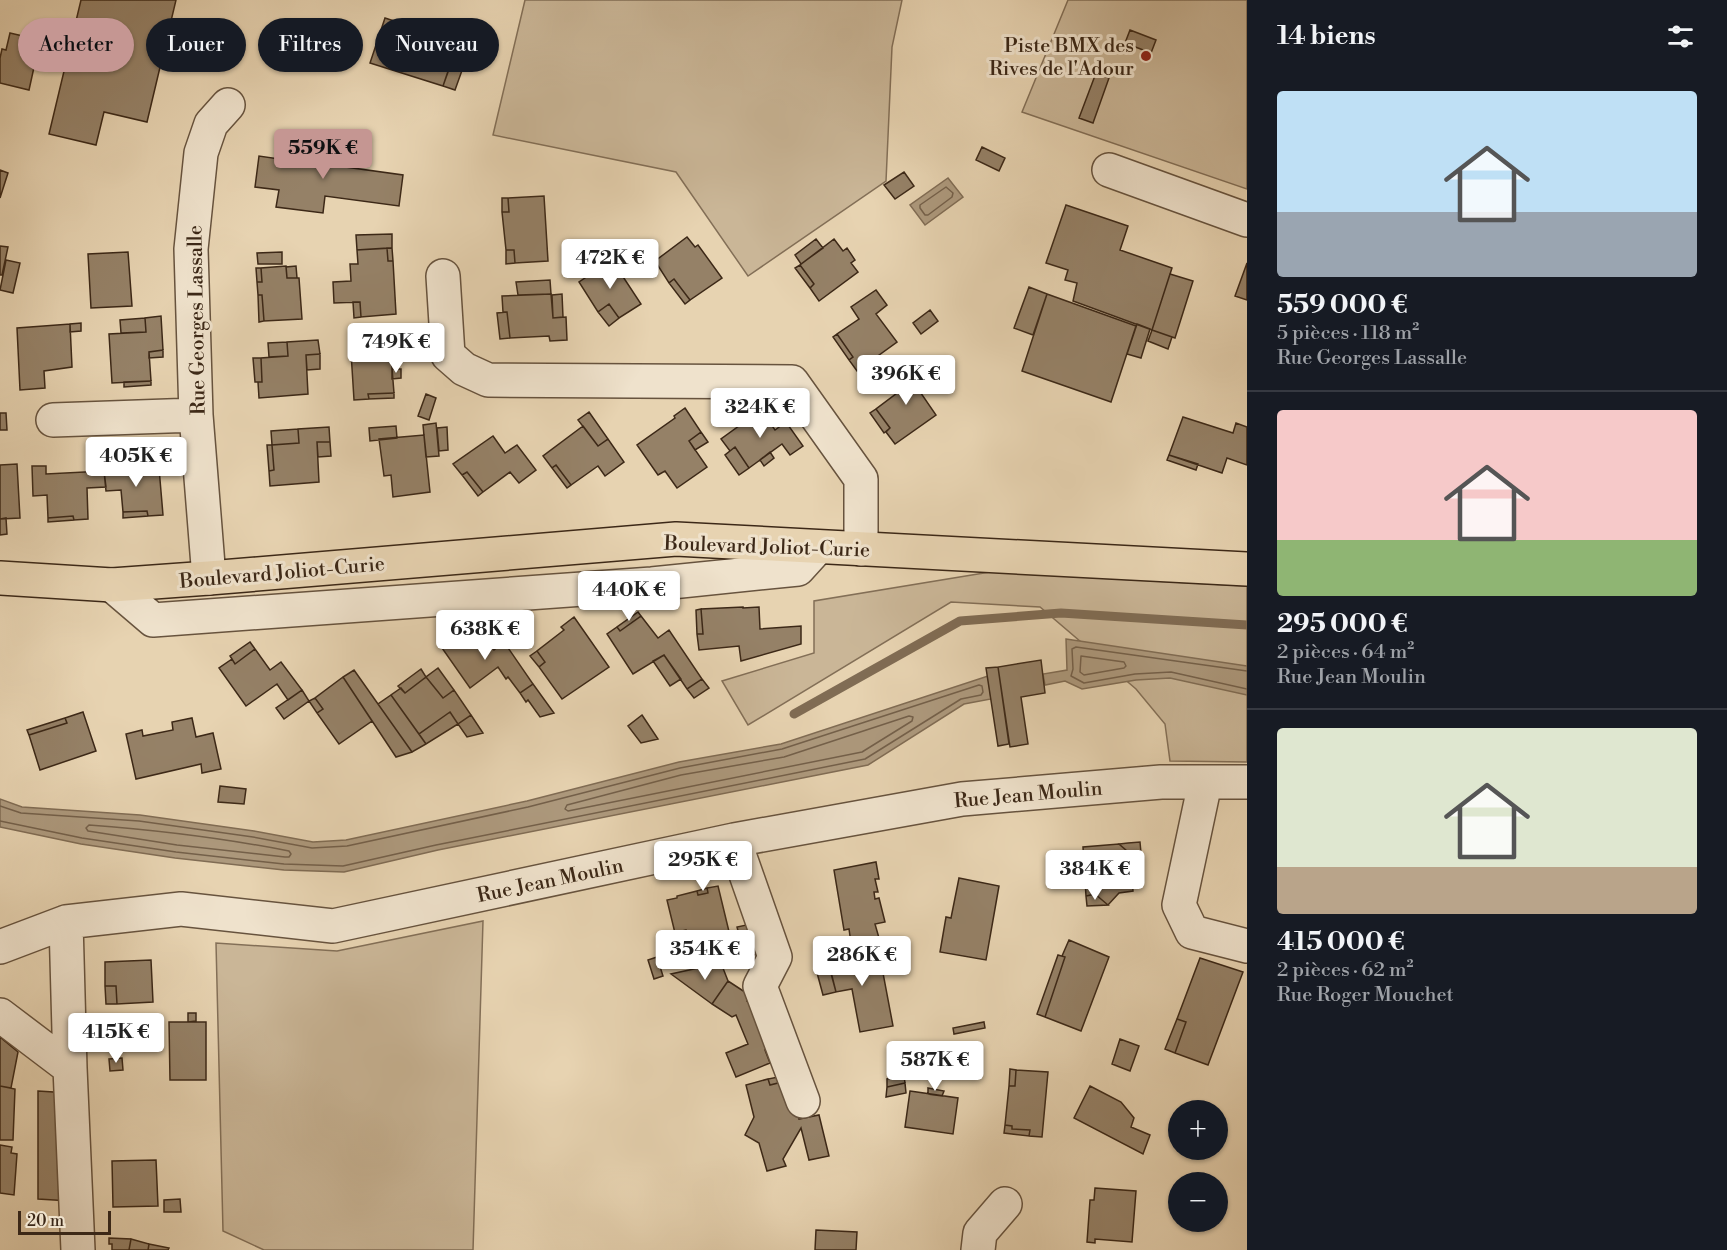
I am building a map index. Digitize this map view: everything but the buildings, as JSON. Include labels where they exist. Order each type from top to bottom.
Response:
[{"type":"main road","name":"Boulevard Joliot-Curie","points":[[0,578],[112,585],[676,539],[1247,569]]},
{"type":"street","name":"Rue Georges Lassalle","points":[[210,578],[196,415],[191,249],[201,153],[211,124],[228,105]]},
{"type":"street","points":[[1109,170],[1247,220]]},
{"type":"street","points":[[443,276],[448,355],[464,369],[488,380],[792,382],[861,479],[861,549]]},
{"type":"street","points":[[53,420],[196,415]]},
{"type":"street","points":[[112,585],[153,620],[652,584],[798,569],[818,547]]},
{"type":"street","name":"Rue Jean Moulin","points":[[0,947],[66,922],[181,909],[333,926],[734,840],[962,799],[1161,782],[1247,782]]},
{"type":"street","points":[[1205,783],[1179,905],[1192,932],[1247,946]]},
{"type":"street","points":[[734,840],[775,957],[760,986],[802,1101]]},
{"type":"street","points":[[66,922],[78,1250]]},
{"type":"street","points":[[0,1015],[70,1068]]},
{"type":"street","points":[[978,1250],[980,1233],[1005,1204]]},
{"type":"shaded area","points":[[525,0],[902,0],[892,47],[886,181],[748,276],[676,172],[493,135]]},
{"type":"shaded area","name":"Piste BMX des Rives de l'Adour","points":[[1068,0],[1247,0],[1247,189],[1022,112]]},
{"type":"shaded area","points":[[990,572],[1247,586],[1247,762],[1170,761],[1165,724],[1136,689],[1040,607],[951,602],[748,725],[722,681],[814,653],[814,601]]},
{"type":"shaded area","points":[[483,921],[473,1250],[264,1250],[223,1231],[216,943],[337,951]]},
{"type":"water","points":[[948,178],[963,197],[925,225],[910,205]]},
{"type":"water","points":[[1066,639],[1247,666],[1247,695],[1170,678],[1136,680],[1082,689],[1065,681],[1045,685],[1043,674],[1067,670]]},
{"type":"water","points":[[988,676],[991,699],[964,704],[868,765],[438,850],[344,872],[284,870],[175,858],[81,844],[0,827],[0,799],[22,807],[140,815],[313,842],[346,840],[527,801],[679,762],[781,744]]},
{"type":"waterway","points":[[794,714],[960,621],[1061,613],[1247,625]]},
{"type":"place","name":"Piste BMX des Rives de l'Adour","points":[[1146,56]]}]
